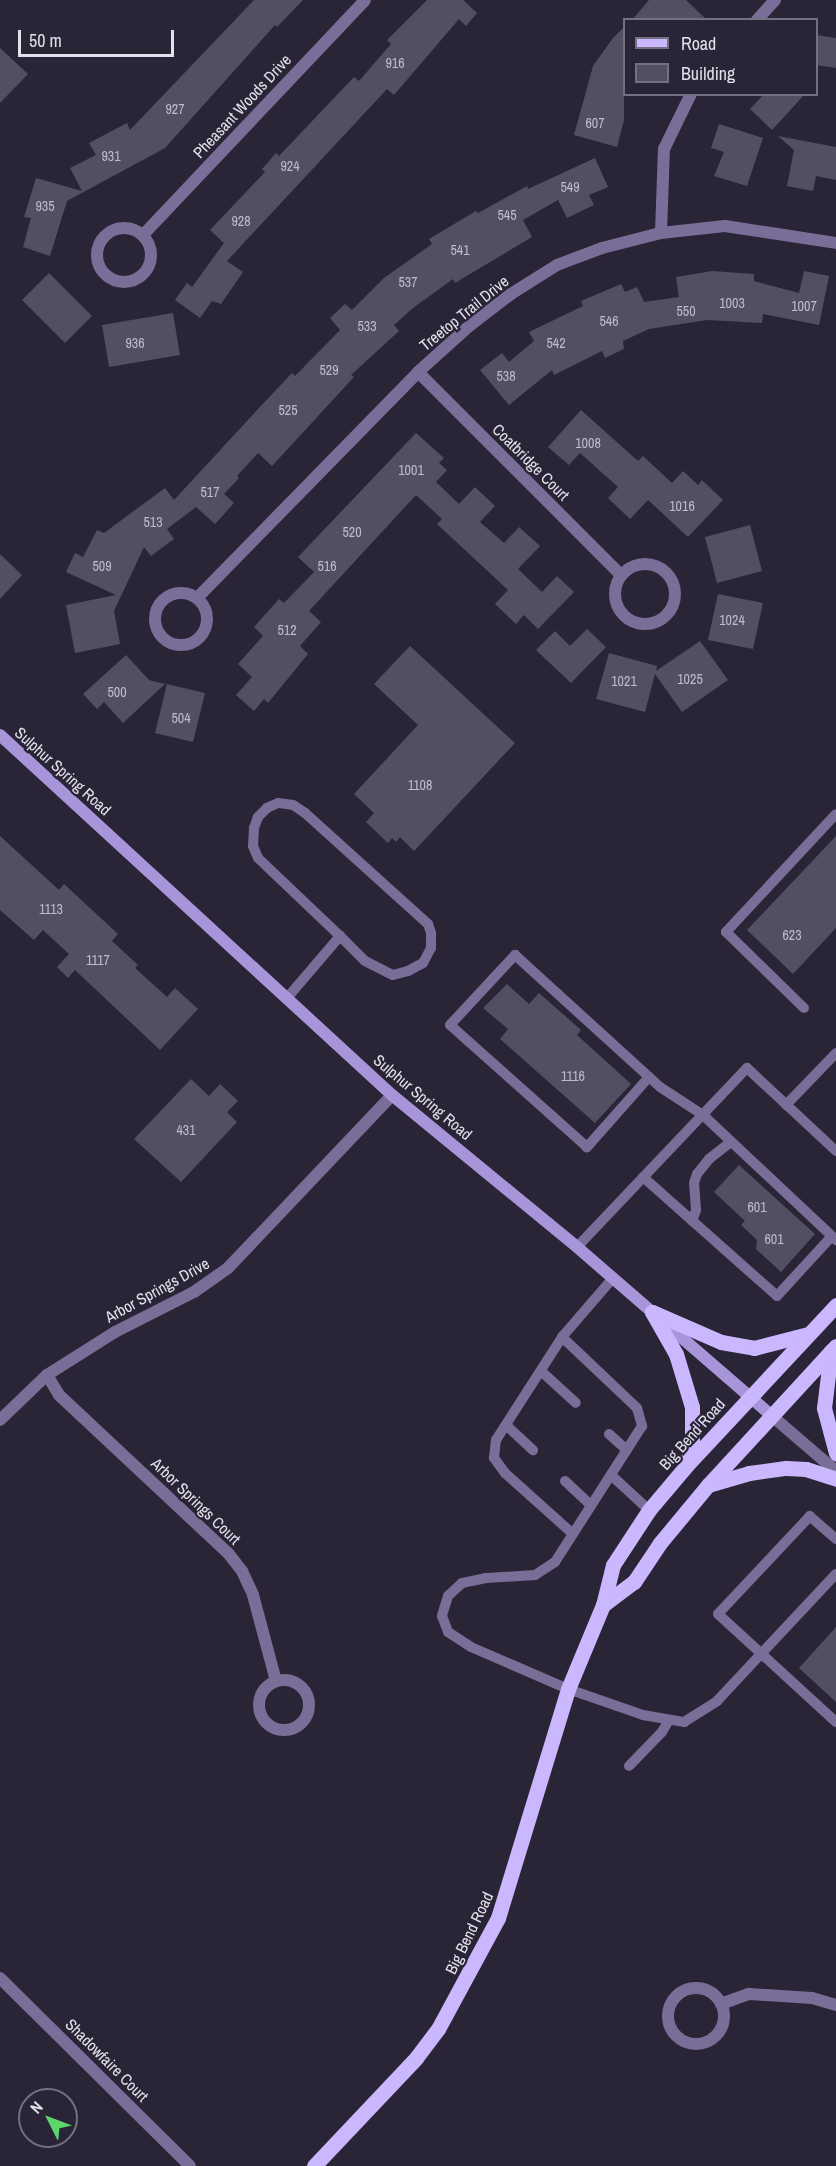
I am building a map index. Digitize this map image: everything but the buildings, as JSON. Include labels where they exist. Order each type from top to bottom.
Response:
[{"type":"main road","name":"Sulphur Spring Road","points":[[0,735],[392,1095],[577,1246],[772,1416]]},
{"type":"main road","name":"Big Bend Road","points":[[314,2166],[416,2058],[438,2029],[457,1997],[508,1895],[568,1689],[603,1605],[612,1565],[649,1510],[687,1465],[836,1305]]},
{"type":"main road","points":[[652,1312],[721,1342],[754,1348],[779,1344],[810,1333]]},
{"type":"main road","points":[[652,1312],[676,1354],[692,1407],[692,1440],[687,1465]]},
{"type":"main road","points":[[833,1348],[824,1408],[836,1453]]},
{"type":"main road","name":"Big Bend Road","points":[[603,1605],[633,1582],[660,1543],[708,1485],[833,1348]]},
{"type":"main road","points":[[708,1485],[749,1473],[786,1468],[806,1469],[836,1479]]},
{"type":"street","name":"Pheasant Woods Drive","points":[[143,236],[365,0]]},
{"type":"street","points":[[759,18],[775,0]]},
{"type":"street","points":[[661,233],[664,149],[690,96]]},
{"type":"street","name":"Treetop Trail Drive","points":[[197,598],[418,372],[468,327],[511,294],[557,265],[602,248],[661,233],[725,226],[836,243]]},
{"type":"street","points":[[126,228],[143,236],[152,254],[146,272],[139,279],[124,283],[106,276],[98,264],[97,255],[104,237],[117,229],[126,228]]},
{"type":"street","name":"Coatbridge Court","points":[[418,372],[621,575]]},
{"type":"street","points":[[646,563],[665,570],[676,589],[671,609],[664,617],[645,624],[626,617],[617,605],[615,595],[621,575],[636,565],[646,563]]},
{"type":"street","points":[[182,592],[197,598],[207,613],[205,630],[192,643],[183,645],[166,640],[156,627],[155,619],[160,603],[182,592]]},
{"type":"street","name":"Arbor Springs Drive","points":[[0,1420],[47,1375],[115,1332],[212,1281],[243,1252],[392,1095]]},
{"type":"street","name":"Arbor Springs Court","points":[[47,1375],[59,1395],[228,1553],[242,1571],[253,1595],[276,1681]]},
{"type":"street","name":"Sulphur Spring Road","points":[[772,1416],[836,1471]]},
{"type":"street","points":[[276,1681],[292,1681],[299,1685],[309,1700],[308,1712],[304,1720],[290,1730],[274,1729],[267,1724],[258,1709],[262,1692],[276,1681]]},
{"type":"street","name":"Shadowfaire Court","points":[[0,1978],[190,2166]]},
{"type":"street","points":[[701,1989],[709,1991],[721,2004],[723,2022],[713,2038],[695,2044],[686,2042],[672,2030],[668,2012],[671,2003],[684,1991],[701,1989]]},
{"type":"street","points":[[721,2004],[748,1994],[813,1998],[836,2005]]},
{"type":"lane","points":[[278,803],[293,805],[305,813],[428,924],[431,933],[431,948],[423,963],[408,971],[393,975],[365,961],[340,936],[258,858],[253,846],[254,828],[258,817],[267,808],[278,803]]},
{"type":"lane","points":[[804,1008],[726,932],[836,814]]},
{"type":"lane","points":[[287,998],[340,936]]},
{"type":"lane","points":[[643,1177],[777,1296],[834,1238],[703,1114],[649,1077],[515,955],[450,1025],[587,1148],[649,1077]]},
{"type":"lane","points":[[786,1105],[836,1053]]},
{"type":"lane","points":[[577,1246],[747,1068],[836,1151]]},
{"type":"lane","points":[[692,1221],[696,1209],[694,1183],[697,1174],[708,1159],[732,1142]]},
{"type":"lane","points":[[573,1534],[505,1473],[494,1458],[496,1440],[562,1337],[613,1278]]},
{"type":"lane","points":[[562,1337],[637,1408],[642,1426],[555,1562],[535,1575],[486,1578],[462,1583],[448,1596],[442,1616],[448,1632],[471,1647],[568,1689],[643,1715],[684,1722],[717,1701],[836,1574]]},
{"type":"lane","points":[[541,1371],[576,1403]]},
{"type":"lane","points":[[506,1425],[533,1450]]},
{"type":"lane","points":[[609,1434],[627,1450]]},
{"type":"lane","points":[[611,1476],[649,1510]]},
{"type":"lane","points":[[565,1480],[591,1505]]},
{"type":"lane","points":[[836,1539],[810,1516],[718,1614],[836,1722]]},
{"type":"lane","points":[[629,1766],[662,1732],[669,1720]]}]
